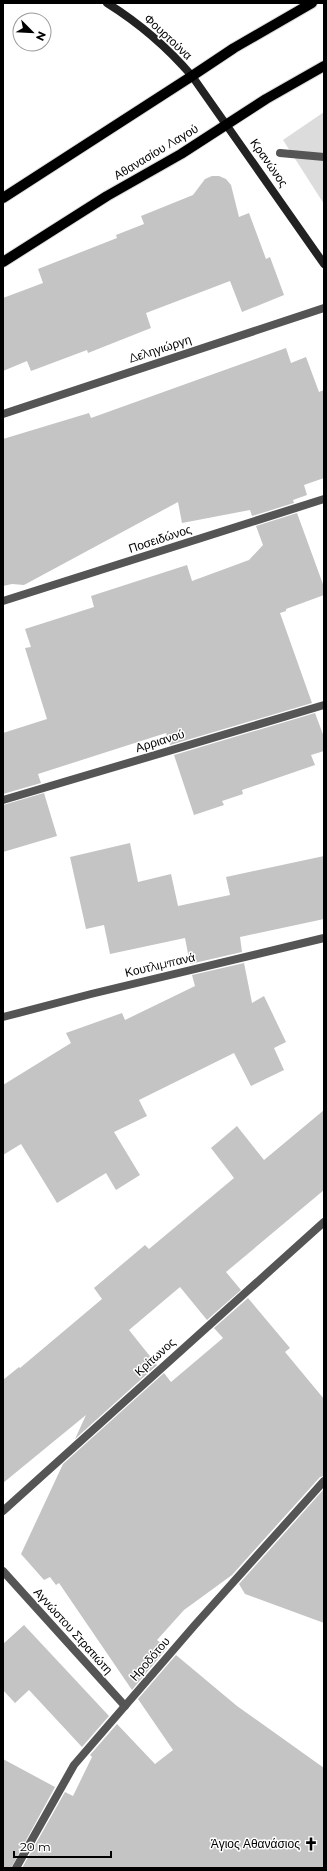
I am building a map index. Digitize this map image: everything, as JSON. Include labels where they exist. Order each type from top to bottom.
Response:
[{"type":"main road","name":"Φουρτούνα","points":[[108,3],[128,16],[176,58],[192,76]]},
{"type":"main road","points":[[3,198],[192,76],[212,61],[312,3]]},
{"type":"main road","name":"Αθανασίου Λαγού","points":[[3,262],[107,196],[181,154],[324,66]]},
{"type":"main road","name":"Κρανώνος","points":[[192,76],[323,260]]},
{"type":"street","points":[[280,153],[324,157]]},
{"type":"street","name":"Δεληγιώργη","points":[[3,414],[324,308]]},
{"type":"street","name":"Ποσειδώνος","points":[[3,601],[324,499]]},
{"type":"street","name":"Αρριανού","points":[[3,800],[324,705]]},
{"type":"street","name":"Κουτλιμπανά","points":[[3,1017],[91,994],[324,938]]},
{"type":"street","name":"Κρίτωνος","points":[[3,1511],[324,1222]]},
{"type":"street","name":"Ηροδότου","points":[[16,1868],[74,1765],[194,1626],[324,1482]]},
{"type":"street","name":"Αγνώστου Στρατιώτη","points":[[3,1571],[125,1706]]},
{"type":"shaded area","points":[[324,112],[324,204],[283,140]]},
{"type":"building","points":[[212,176],[219,176],[226,179],[231,185],[239,217],[249,213],[266,259],[270,257],[284,295],[242,312],[230,281],[146,313],[151,328],[88,353],[87,350],[31,371],[27,361],[3,371],[3,298],[43,283],[38,269],[117,238],[116,235],[144,224],[141,216],[193,195],[205,179]]},
{"type":"building","points":[[286,348],[291,363],[306,357],[319,392],[324,390],[324,478],[304,485],[307,495],[293,500],[294,503],[252,516],[250,510],[182,523],[178,502],[24,585],[12,584],[3,586],[3,439],[89,413],[91,418]]},
{"type":"building","points":[[297,513],[324,587],[324,595],[286,609],[286,611],[280,613],[312,703],[170,745],[166,733],[38,774],[41,783],[3,794],[3,733],[47,719],[25,648],[31,647],[25,629],[94,607],[91,596],[187,565],[192,581],[249,560],[263,545],[256,526]]},
{"type":"building","points":[[315,713],[324,737],[324,751],[311,755],[315,765],[242,790],[243,794],[222,801],[224,805],[194,815],[174,755]]},
{"type":"building","points":[[44,793],[57,836],[3,852],[3,805]]},
{"type":"building","points":[[130,843],[138,882],[171,874],[178,906],[230,895],[226,877],[324,856],[324,919],[240,937],[242,952],[190,964],[185,938],[110,954],[104,925],[86,929],[70,857]]},
{"type":"building","points":[[244,963],[252,1003],[264,996],[286,1042],[274,1048],[284,1070],[251,1086],[234,1053],[139,1100],[147,1116],[114,1132],[140,1175],[116,1190],[106,1173],[57,1203],[21,1144],[3,1155],[3,1085],[71,1043],[66,1033],[122,1013],[125,1020],[195,986],[192,975]]},
{"type":"building","points":[[324,1110],[324,1190],[226,1272],[241,1290],[207,1320],[180,1287],[129,1330],[157,1365],[75,1439],[86,1415],[3,1483],[3,1380],[19,1367],[20,1368],[102,1299],[94,1288],[145,1245],[149,1249],[234,1178],[211,1148],[237,1126],[264,1160]]},
{"type":"building","points":[[248,1298],[290,1348],[285,1352],[324,1399],[324,1476],[320,1477],[232,1575],[184,1610],[157,1640],[167,1648],[132,1690],[59,1583],[56,1585],[50,1577],[44,1580],[21,1554],[63,1464],[164,1373],[171,1382],[223,1338],[214,1328]]},
{"type":"building","points":[[324,1489],[324,1623],[245,1594],[239,1584]]},
{"type":"building","points":[[24,1625],[109,1716],[82,1747],[29,1690],[15,1703],[3,1690],[3,1644]]},
{"type":"building","points":[[176,1655],[237,1706],[324,1768],[324,1868],[22,1868],[65,1792],[73,1796],[92,1757],[90,1755],[117,1724],[155,1764],[173,1750],[138,1699]]},
{"type":"building","points":[[3,1759],[55,1787],[11,1868],[3,1868]]},
{"type":"place","name":"Άγιος Αθανάσιος","points":[[311,1844]]}]
